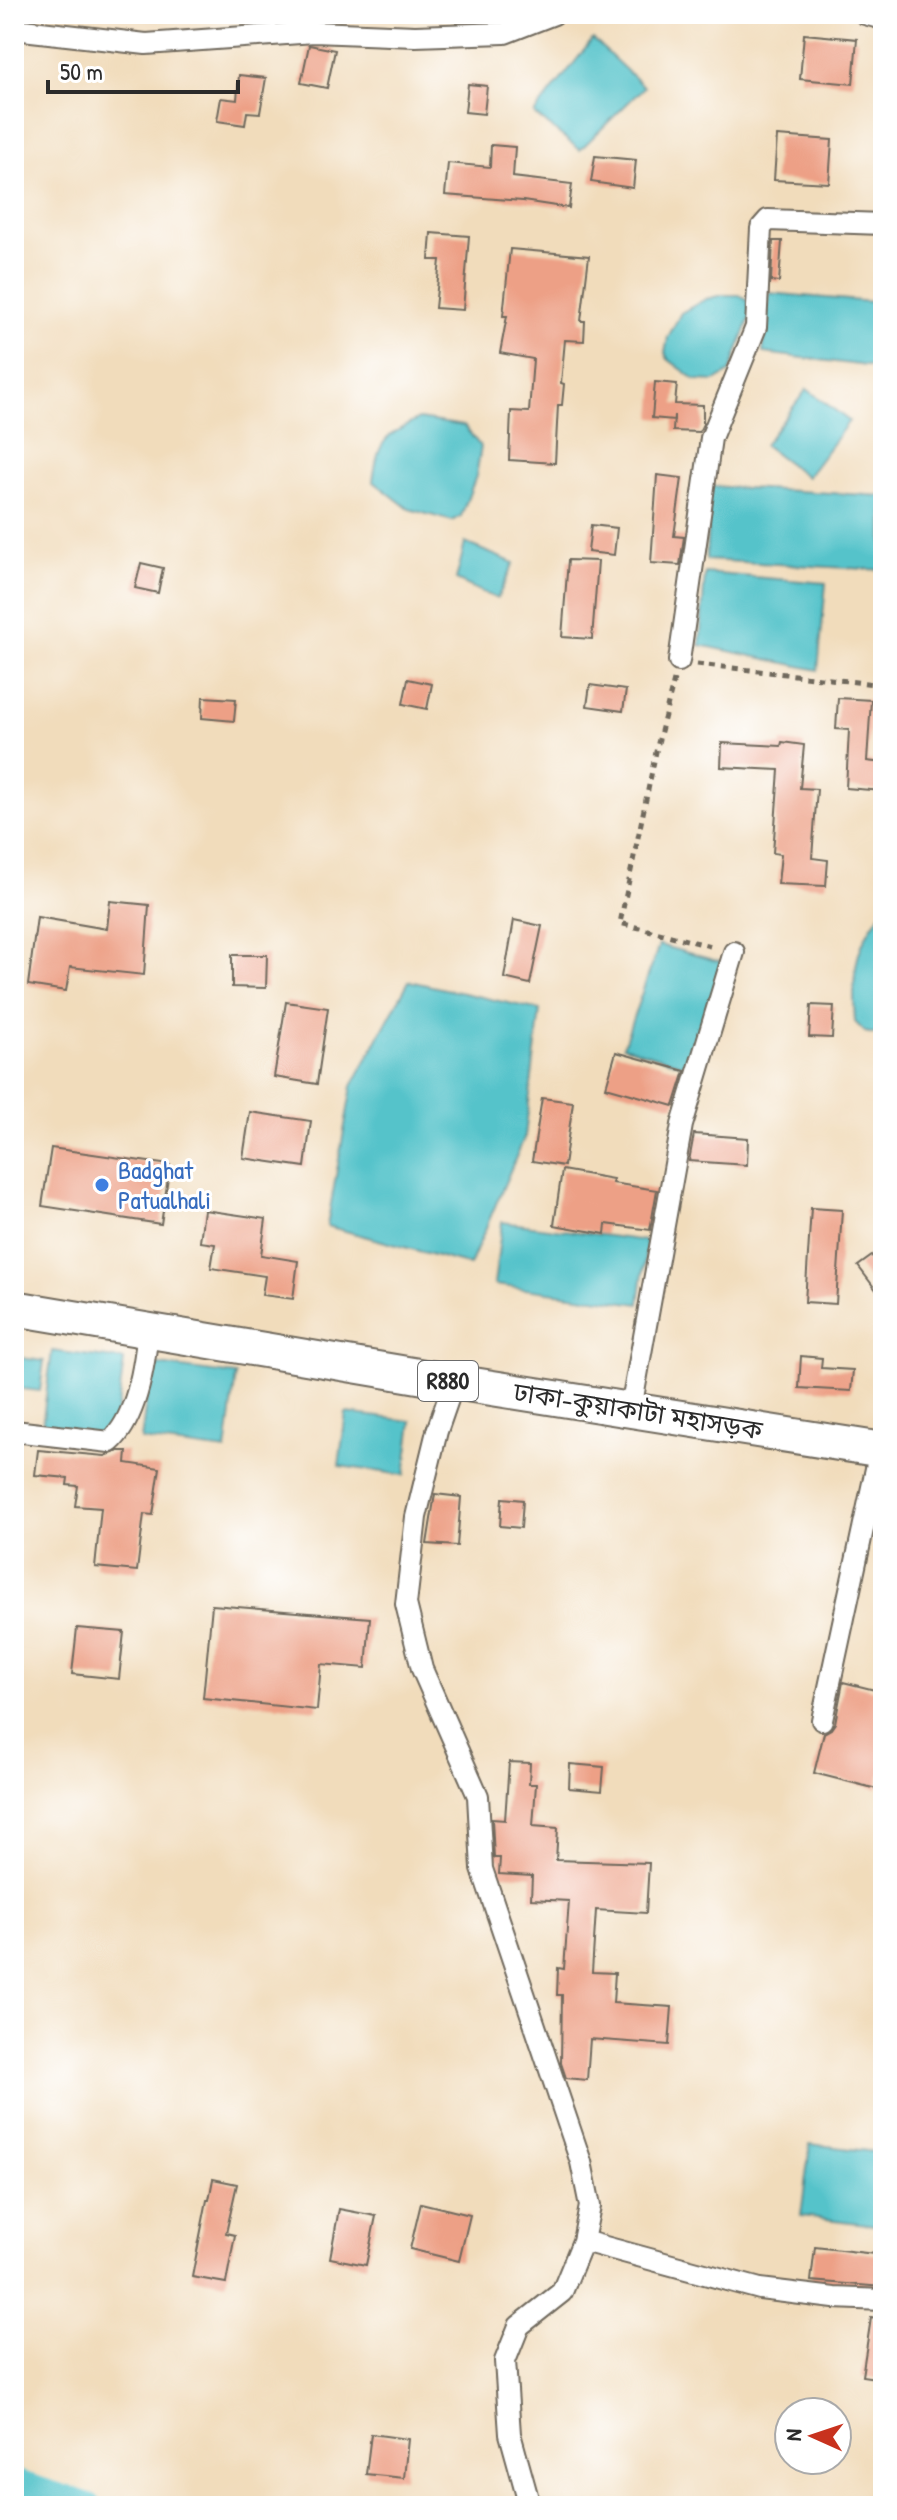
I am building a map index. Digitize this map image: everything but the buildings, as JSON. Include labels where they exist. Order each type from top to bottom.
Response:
[{"type":"main road","name":"ঢাকা-কুয়াকাটা মহাসড়ক","points":[[14,1308],[882,1450]]},
{"type":"street","points":[[14,29],[146,44],[314,32],[415,36],[505,33],[554,14]]},
{"type":"street","points":[[865,14],[883,19]]},
{"type":"street","points":[[679,661],[711,438],[756,327],[761,228],[768,220],[883,224]]},
{"type":"street","points":[[631,1409],[682,1125],[734,952]]},
{"type":"street","points":[[14,1431],[110,1442],[122,1427],[143,1378],[148,1329]]},
{"type":"street","points":[[454,1382],[437,1431],[416,1517],[406,1604],[422,1669],[478,1796],[482,1869],[581,2162],[590,2206],[583,2241],[562,2292],[519,2326],[505,2361],[510,2434],[530,2506]]},
{"type":"street","points":[[822,1720],[882,1450]]},
{"type":"street","points":[[583,2241],[760,2289],[883,2300]]},
{"type":"path","points":[[734,952],[620,923],[657,747],[679,661],[883,685]]},
{"type":"water","points":[[593,39],[644,87],[580,150],[534,114]]},
{"type":"water","points":[[769,293],[883,303],[883,368],[763,353]]},
{"type":"water","points":[[739,295],[747,300],[751,315],[730,372],[715,381],[696,380],[668,359],[665,353],[668,337],[681,313],[706,299]]},
{"type":"water","points":[[807,389],[849,421],[807,477],[764,445]]},
{"type":"water","points":[[419,419],[464,426],[481,447],[476,476],[461,516],[452,521],[409,509],[373,481],[384,442]]},
{"type":"water","points":[[710,486],[883,496],[883,570],[706,560]]},
{"type":"water","points":[[465,543],[514,563],[497,599],[456,580]]},
{"type":"water","points":[[705,573],[826,583],[818,670],[700,645]]},
{"type":"water","points":[[883,911],[883,1036],[865,1032],[855,1022],[854,991],[860,950]]},
{"type":"water","points":[[659,945],[724,963],[687,1066],[623,1046]]},
{"type":"water","points":[[409,981],[540,1010],[525,1136],[470,1265],[327,1226],[352,1086]]},
{"type":"water","points":[[502,1222],[647,1241],[639,1304],[494,1285]]},
{"type":"water","points":[[52,1351],[124,1360],[114,1436],[42,1426]]},
{"type":"water","points":[[14,1357],[44,1361],[40,1391],[14,1388]]},
{"type":"water","points":[[151,1364],[236,1375],[226,1451],[141,1440]]},
{"type":"water","points":[[346,1413],[412,1421],[405,1475],[339,1466]]},
{"type":"water","points":[[810,2144],[883,2153],[883,2226],[801,2216]]},
{"type":"waterway","points":[[14,2482],[89,2506]]},
{"type":"place","name":"Badghat Patualhali","points":[[102,1185]]}]
